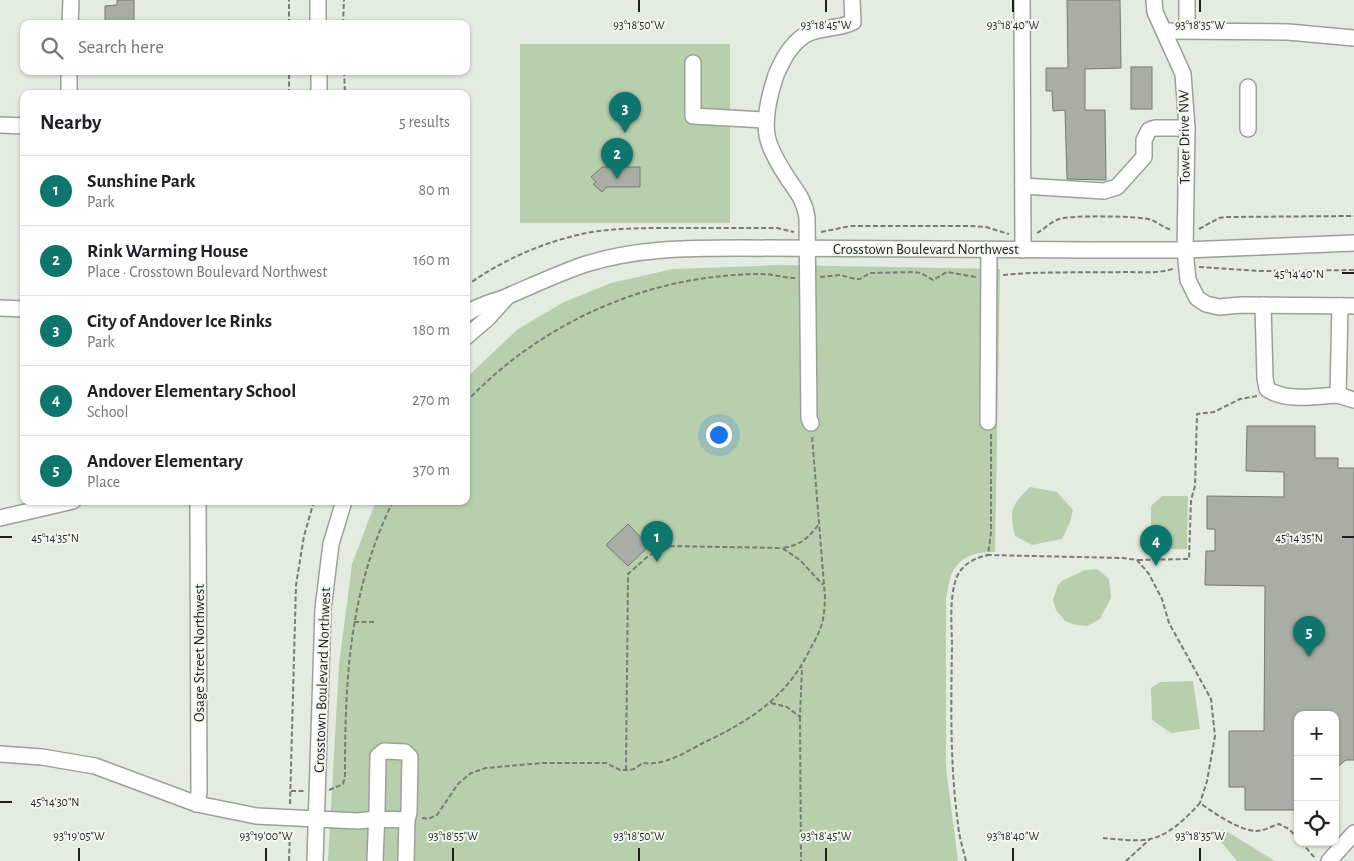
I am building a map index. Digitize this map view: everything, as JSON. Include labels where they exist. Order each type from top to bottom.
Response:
[{"type":"street","points":[[70,20],[71,0]]},
{"type":"street","points":[[318,0],[318,20]]},
{"type":"street","points":[[811,423],[809,418],[807,218],[801,197],[785,174],[767,136],[766,120],[774,82],[787,53],[805,36],[818,30],[845,26],[853,22],[852,0]]},
{"type":"street","points":[[1022,0],[1023,250]]},
{"type":"street","name":"Tower Drive NW","points":[[1154,0],[1155,12],[1183,74],[1186,128],[1184,250],[1188,280],[1197,298],[1206,304],[1218,307],[1241,305],[1347,306]]},
{"type":"street","points":[[1187,0],[1187,31]]},
{"type":"street","points":[[1164,31],[1288,32],[1354,38]]},
{"type":"street","points":[[693,63],[693,116],[766,120]]},
{"type":"street","points":[[69,75],[69,90]]},
{"type":"street","points":[[319,75],[319,90]]},
{"type":"street","points":[[1248,87],[1248,129]]},
{"type":"street","points":[[0,125],[20,126]]},
{"type":"street","points":[[1023,186],[1104,191],[1117,187],[1144,157],[1144,140],[1149,130],[1155,128],[1186,128]]},
{"type":"street","name":"Crosstown Boulevard Northwest","points":[[470,311],[478,306],[507,297],[561,273],[619,256],[646,252],[706,248],[1184,250],[1354,243]]},
{"type":"street","points":[[988,422],[989,250]]},
{"type":"street","name":"Crosstown Boulevard Northwest","points":[[470,334],[488,318],[507,297]]},
{"type":"street","points":[[1263,305],[1264,378],[1267,389],[1272,392],[1294,396],[1338,395],[1354,400]]},
{"type":"street","points":[[1338,395],[1347,306]]},
{"type":"street","points":[[0,308],[20,308]]},
{"type":"street","points":[[0,518],[56,505]]},
{"type":"street","name":"Osage Street Northwest","points":[[197,804],[199,792],[198,505]]},
{"type":"street","name":"Crosstown Boulevard Northwest","points":[[315,861],[325,587],[331,544],[343,505]]},
{"type":"street","points":[[375,861],[378,756],[384,751],[405,752],[410,757],[406,861]]},
{"type":"street","points":[[0,754],[42,757],[95,766],[197,804],[256,816],[358,821],[376,818],[407,820]]},
{"type":"street","points":[[1322,859],[1354,833]]},
{"type":"path","points":[[289,0],[289,20]]},
{"type":"path","points":[[343,20],[344,0]]},
{"type":"path","points":[[289,75],[289,90]]},
{"type":"path","points":[[344,75],[346,90]]},
{"type":"path","points":[[1198,230],[1219,218],[1226,217],[1354,216]]},
{"type":"path","points":[[1037,233],[1052,223],[1069,217],[1141,218],[1156,221],[1172,230]]},
{"type":"path","points":[[818,233],[850,226],[872,226],[986,227],[1011,234]]},
{"type":"path","points":[[470,283],[487,272],[527,252],[557,241],[593,232],[632,229],[777,228],[797,233]]},
{"type":"path","points":[[1197,267],[1260,271],[1354,270]]},
{"type":"path","points":[[1000,276],[1027,273],[1169,271],[1174,268]]},
{"type":"path","points":[[814,278],[840,274],[855,279],[870,273],[914,272],[921,273],[933,280],[947,272],[981,277]]},
{"type":"path","points":[[470,398],[498,372],[554,330],[585,314],[631,295],[671,284],[733,275],[763,274],[802,278]]},
{"type":"path","points":[[966,861],[958,824],[953,768],[952,597],[957,578],[966,565],[976,557],[988,556],[1189,560],[1191,500],[1195,486],[1197,414],[1214,412],[1240,399],[1258,396],[1267,389]]},
{"type":"path","points":[[988,422],[991,431],[988,556]]},
{"type":"path","points":[[407,820],[437,815],[458,784],[471,773],[486,768],[542,764],[606,763],[620,770],[634,769],[643,762],[654,764],[662,762],[692,749],[738,726],[771,703],[802,667],[822,629],[824,618],[811,423]]},
{"type":"path","points":[[290,806],[296,585],[304,536],[313,505]]},
{"type":"path","points":[[325,791],[343,784],[345,776],[346,699],[354,622],[369,560],[391,505]]},
{"type":"path","points":[[626,770],[628,574],[646,558],[664,546],[791,547],[807,538],[818,524]]},
{"type":"path","points":[[782,548],[800,560],[823,585]]},
{"type":"path","points":[[1126,861],[1150,839],[1177,825],[1189,816],[1200,802],[1207,781],[1216,736],[1211,699],[1173,630],[1162,599],[1149,574],[1136,560]]},
{"type":"path","points":[[354,622],[376,622]]},
{"type":"path","points":[[801,861],[800,717],[802,667]]},
{"type":"path","points":[[771,703],[788,707],[800,717]]},
{"type":"path","points":[[291,791],[309,791]]},
{"type":"path","points":[[1200,802],[1218,817],[1248,829],[1256,831],[1280,824],[1294,835]]},
{"type":"path","points":[[289,861],[290,828]]},
{"type":"path","points":[[1103,838],[1150,839]]},
{"type":"path","points":[[1306,846],[1322,859]]},
{"type":"green space","points":[[520,44],[730,44],[730,223],[520,223]]},
{"type":"green space","points":[[781,265],[1000,269],[995,552],[972,555],[957,565],[952,574],[946,598],[946,768],[958,861],[328,861],[339,665],[352,564],[374,505],[470,505],[470,374],[518,329],[564,302],[611,283],[673,269]]},
{"type":"green space","points":[[1030,487],[1057,492],[1073,510],[1062,539],[1032,545],[1015,536],[1012,520],[1013,509]]},
{"type":"green space","points":[[1162,496],[1188,496],[1187,549],[1162,549],[1151,536],[1151,506]]},
{"type":"green space","points":[[1097,569],[1109,579],[1111,598],[1100,619],[1087,626],[1065,621],[1056,610],[1053,600],[1058,585],[1062,581],[1085,570]]},
{"type":"green space","points":[[1193,681],[1200,729],[1171,733],[1152,720],[1151,688],[1160,682]]},
{"type":"green space","points":[[1223,829],[1275,861],[1237,861],[1217,837]]},
{"type":"building","points":[[117,0],[134,0],[134,20],[105,20],[105,6],[117,5]]},
{"type":"building","points":[[1067,0],[1120,0],[1121,68],[1085,69],[1085,110],[1105,110],[1106,180],[1067,179],[1065,110],[1053,111],[1052,91],[1046,91],[1046,68],[1068,68]]},
{"type":"building","points":[[1131,67],[1152,67],[1152,109],[1131,109]]},
{"type":"building","points":[[602,167],[640,167],[640,187],[607,187],[602,192],[593,184],[596,182],[591,177]]},
{"type":"building","points":[[1247,426],[1315,426],[1315,458],[1338,458],[1338,468],[1354,468],[1354,760],[1346,760],[1339,766],[1339,711],[1294,711],[1294,810],[1245,810],[1245,787],[1229,787],[1229,731],[1264,731],[1265,586],[1205,585],[1206,551],[1215,551],[1215,529],[1207,529],[1207,496],[1284,497],[1284,472],[1246,471]]},
{"type":"building","points":[[628,524],[649,546],[628,566],[606,545]]},
{"type":"place","name":"City of Andover Ice Rinks","points":[[625,133]]},
{"type":"place","name":"Rink Warming House","points":[[617,179]]},
{"type":"place","name":"Sunshine Park","points":[[657,562]]},
{"type":"place","name":"Andover Elementary School","points":[[1156,566]]},
{"type":"place","name":"Andover Elementary","points":[[1309,657]]}]
